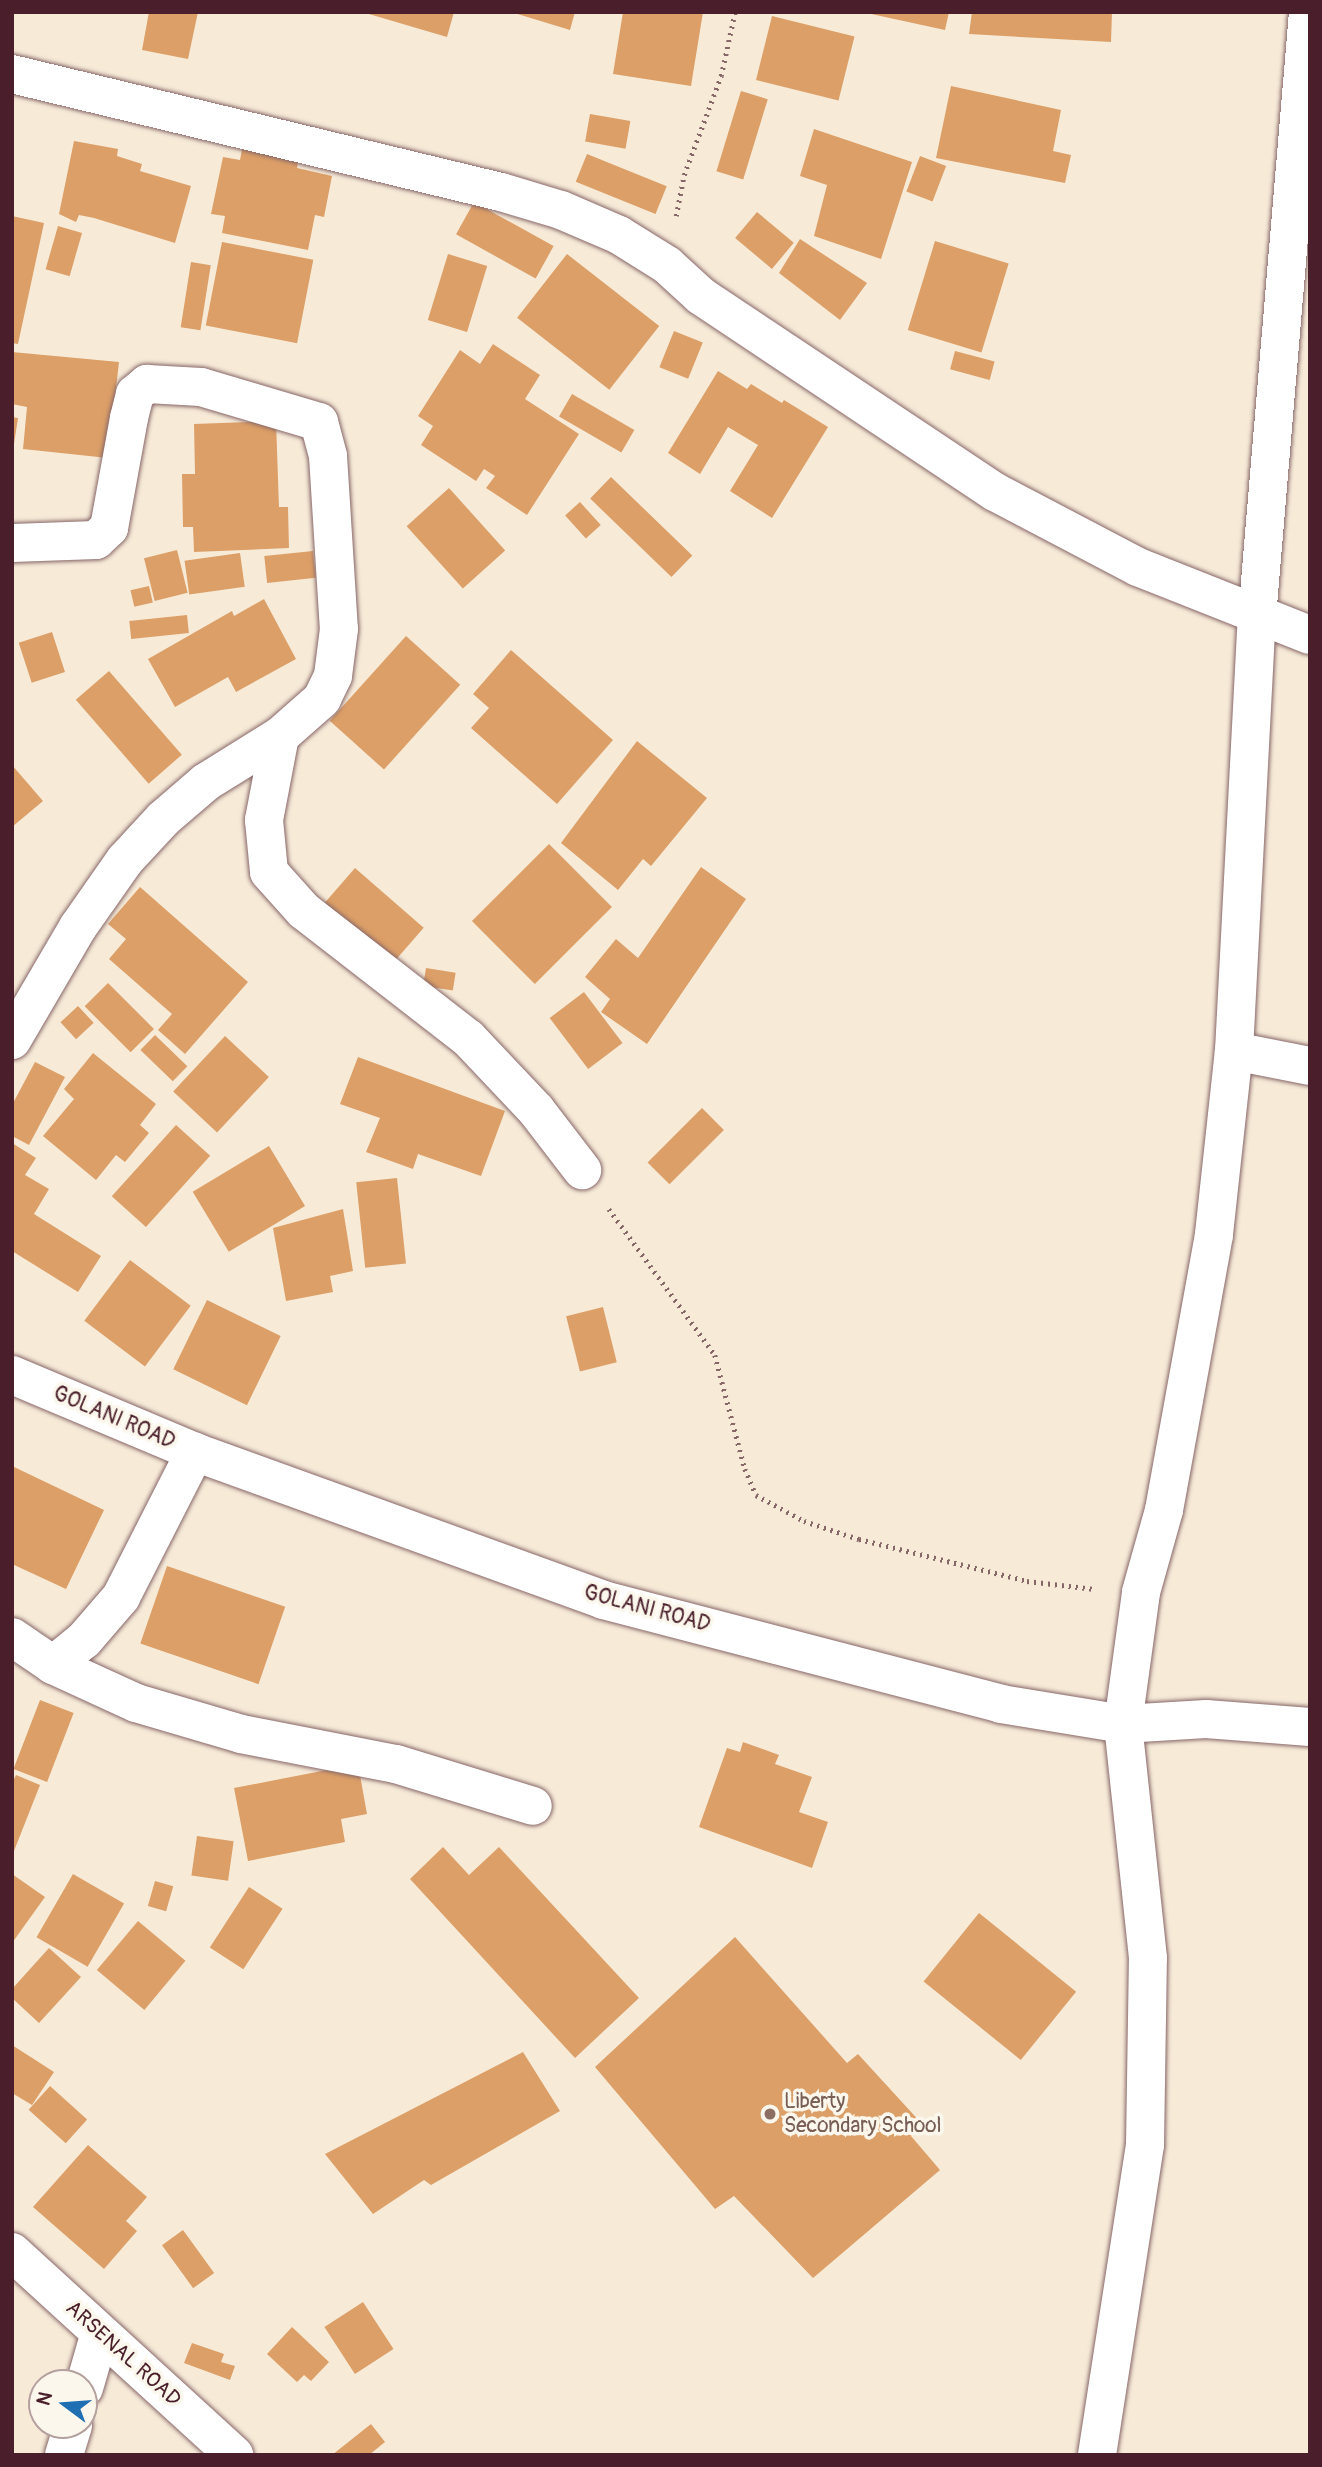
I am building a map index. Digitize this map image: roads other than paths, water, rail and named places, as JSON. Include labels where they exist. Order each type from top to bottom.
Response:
[{"type":"street","points":[[1097,2455],[1146,2145],[1148,1958],[1123,1724],[1141,1592],[1164,1510],[1212,1246],[1234,1051],[1257,617],[1308,12]]},
{"type":"street","points":[[12,74],[501,192],[561,210],[619,235],[667,265],[701,296],[995,492],[1138,567],[1257,617],[1310,635]]},
{"type":"street","points":[[12,543],[96,540],[109,528],[135,394],[147,384],[201,387],[319,422],[328,456],[333,513],[338,641],[333,676],[322,699],[280,736],[206,782],[163,818],[125,860],[50,972],[12,1041]]},
{"type":"street","points":[[280,736],[264,820],[269,872],[304,911],[467,1038],[536,1110],[582,1170]]},
{"type":"street","points":[[1234,1051],[1310,1066]]},
{"type":"street","name":"GOLANI ROAD","points":[[12,1375],[195,1452],[603,1600],[1001,1704],[1123,1724],[1206,1719],[1310,1727]]},
{"type":"street","points":[[52,1665],[84,1640],[121,1597],[195,1452]]},
{"type":"street","points":[[12,1637],[52,1665],[136,1703],[241,1734],[396,1764],[533,1806]]},
{"type":"street","name":"ARSENAL ROAD","points":[[12,2252],[99,2336],[234,2455]]},
{"type":"street","points":[[89,2369],[99,2336]]},
{"type":"place","name":"Liberty Secondary School","points":[[770,2114]]}]
